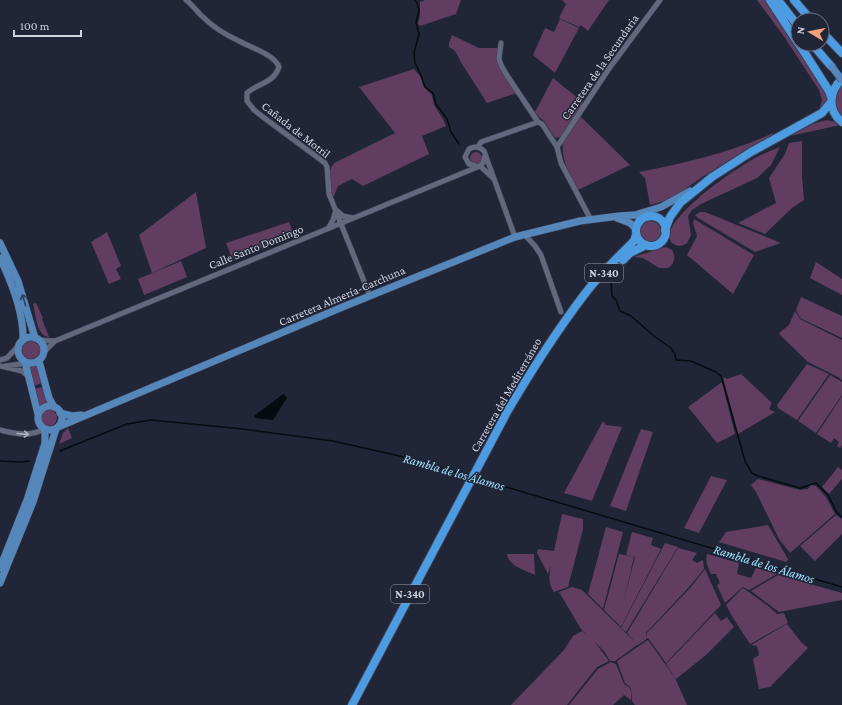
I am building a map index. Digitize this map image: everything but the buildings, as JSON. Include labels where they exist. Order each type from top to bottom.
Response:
[{"type":"highway","points":[[770,0],[790,31]]},
{"type":"highway","points":[[778,0],[790,16]]},
{"type":"highway","points":[[785,0],[794,12]]},
{"type":"highway","points":[[794,0],[805,12]]},
{"type":"highway","points":[[830,40],[842,53]]},
{"type":"highway","points":[[804,52],[825,85],[831,100]]},
{"type":"highway","points":[[819,52],[832,67]]},
{"type":"highway","points":[[824,52],[832,64],[832,67]]},
{"type":"highway","name":"N-340","points":[[840,120],[832,109],[831,100],[833,90],[837,83],[842,79]]},
{"type":"highway","name":"N-340","points":[[636,232],[640,221],[667,212],[712,177],[751,152],[822,113],[831,100]]},
{"type":"highway","name":"N-340","points":[[804,124],[825,118],[840,120]]},
{"type":"highway","name":"N-340","points":[[646,246],[659,244],[664,237],[670,217],[680,203]]},
{"type":"highway","points":[[651,217],[662,222],[665,230]]},
{"type":"highway","points":[[636,232],[638,239],[646,246]]},
{"type":"highway","name":"Carretera del Mediterráneo","points":[[352,705],[507,412],[532,370],[550,342],[585,294],[634,241],[636,232]]},
{"type":"highway","name":"Carretera del Mediterráneo","points":[[572,312],[630,253],[646,246]]},
{"type":"main road","points":[[832,67],[842,79]]},
{"type":"main road","points":[[634,215],[662,207],[703,181],[712,177]]},
{"type":"main road","points":[[634,215],[651,217]]},
{"type":"main road","name":"Carretera Almería-Carchuna","points":[[57,428],[370,296],[515,237],[572,222],[634,215]]},
{"type":"main road","points":[[613,217],[630,223],[636,232]]},
{"type":"main road","points":[[0,243],[18,281],[37,339]]},
{"type":"main road","points":[[0,258],[15,297],[21,321],[23,340]]},
{"type":"main road","points":[[24,362],[32,364],[39,361],[44,352],[42,343],[37,339],[27,338],[23,340],[18,346],[18,354],[24,362],[29,378],[40,425],[45,429],[51,430],[57,428]]},
{"type":"main road","points":[[0,583],[30,512],[46,452],[61,420],[57,410],[49,398],[39,361]]},
{"type":"main road","points":[[38,414],[43,408],[47,407],[57,410]]},
{"type":"main road","name":"Carretera Almería-Carchuna","points":[[57,410],[72,416],[85,415]]},
{"type":"main road","points":[[45,429],[46,452]]},
{"type":"main road","points":[[0,568],[43,462]]},
{"type":"street","name":"Cañada de Motril","points":[[186,0],[217,29],[262,52],[275,60],[280,67],[278,72],[270,80],[247,93],[247,102],[254,110],[325,163],[327,167],[329,194],[370,296]]},
{"type":"street","name":"Carretera de la Secundaria","points":[[557,147],[608,70],[660,0]]},
{"type":"street","points":[[501,43],[499,59],[501,65],[538,122],[542,124],[557,147],[561,163],[591,220]]},
{"type":"street","points":[[478,147],[481,142],[538,122]]},
{"type":"street","points":[[494,179],[479,166],[473,166],[466,161],[466,154],[471,148],[478,147],[484,151],[515,237]]},
{"type":"street","points":[[479,166],[485,160],[485,156]]},
{"type":"street","points":[[464,172],[469,164]]},
{"type":"street","name":"Calle Santo Domingo","points":[[44,352],[55,340],[479,166]]},
{"type":"street","points":[[328,228],[333,220],[336,210],[343,216],[353,218],[347,226],[346,235]]},
{"type":"street","points":[[328,228],[338,228],[346,235]]},
{"type":"street","points":[[524,234],[541,255],[561,312]]},
{"type":"street","name":"Calle Santo Domingo","points":[[37,339],[55,340]]},
{"type":"street","points":[[0,360],[7,358],[18,346]]},
{"type":"street","points":[[1,366],[21,364],[24,362]]},
{"type":"street","points":[[1,366],[22,371],[29,378]]},
{"type":"street","points":[[0,430],[24,435],[37,433],[45,429]]},
{"type":"street","points":[[37,433],[46,443]]},
{"type":"shaded area","points":[[425,0],[461,0],[456,14],[420,26],[418,24],[420,16],[420,2]]},
{"type":"shaded area","points":[[562,0],[609,0],[588,31],[581,25],[579,27],[559,18],[566,4]]},
{"type":"shaded area","points":[[757,0],[766,0],[790,37],[790,46]]},
{"type":"shaded area","points":[[560,19],[579,28],[555,73],[533,55],[545,28],[554,32]]},
{"type":"shaded area","points":[[452,35],[479,48],[499,48],[497,61],[499,66],[517,93],[487,103],[455,51],[449,47]]},
{"type":"shaded area","points":[[794,52],[800,52],[827,94],[827,102],[819,110],[822,100],[819,90]]},
{"type":"shaded area","points":[[414,69],[420,76],[424,87],[432,95],[434,105],[446,126],[422,136],[429,154],[363,186],[352,179],[338,186],[334,196],[332,197],[329,184],[329,175],[331,167],[334,163],[395,133],[359,87]]},
{"type":"shaded area","points":[[553,78],[584,103],[561,137],[555,138],[544,121],[535,112]]},
{"type":"shaded area","points":[[841,85],[842,116],[836,105],[837,93]]},
{"type":"shaded area","points":[[579,117],[581,117],[630,165],[578,190],[563,156],[563,143]]},
{"type":"shaded area","points":[[826,120],[836,122],[840,125],[790,136],[813,124]]},
{"type":"shaded area","points":[[773,133],[775,136],[730,160],[679,193],[658,203],[650,205],[645,178],[639,172],[707,157]]},
{"type":"shaded area","points":[[802,141],[802,177],[804,200],[792,208],[765,234],[738,223],[776,203],[769,178],[785,154],[789,143]]},
{"type":"shaded area","points":[[780,147],[771,165],[757,178],[701,204],[692,210],[688,216],[691,235],[687,243],[679,246],[671,242],[670,234],[674,224],[694,202],[747,162]]},
{"type":"shaded area","points":[[476,152],[480,154],[482,158],[480,162],[476,164],[472,162],[470,158],[472,154]]},
{"type":"shaded area","points":[[196,192],[206,248],[152,273],[139,235]]},
{"type":"shaded area","points":[[700,212],[705,212],[781,243],[755,252],[698,218],[695,215]]},
{"type":"shaded area","points":[[694,219],[754,255],[733,294],[687,255],[697,236],[693,223]]},
{"type":"shaded area","points":[[650,221],[658,224],[661,232],[658,240],[650,243],[642,240],[639,232],[642,224]]},
{"type":"shaded area","points":[[289,222],[293,233],[233,261],[226,243]]},
{"type":"shaded area","points":[[107,232],[121,266],[116,269],[121,279],[109,284],[91,242]]},
{"type":"shaded area","points":[[666,247],[672,250],[674,255],[673,262],[668,268],[659,268],[643,258],[633,257]]},
{"type":"shaded area","points":[[181,261],[187,277],[144,295],[138,279]]},
{"type":"shaded area","points":[[816,262],[842,279],[842,295],[810,278]]},
{"type":"shaded area","points":[[801,297],[842,316],[842,338],[800,318],[796,310]]},
{"type":"shaded area","points":[[36,303],[49,337],[41,333],[39,329],[33,304]]},
{"type":"shaded area","points":[[795,311],[800,319],[842,340],[842,380],[808,362],[781,336],[779,333],[789,325]]},
{"type":"shaded area","points":[[31,341],[35,342],[39,346],[39,354],[35,358],[31,359],[27,358],[23,354],[22,350],[23,346],[27,342]]},
{"type":"shaded area","points":[[807,364],[829,374],[797,420],[778,408],[777,405]]},
{"type":"shaded area","points":[[37,365],[42,383],[33,386],[28,366]]},
{"type":"shaded area","points":[[741,374],[772,403],[769,409],[775,412],[738,434],[723,377],[727,379]]},
{"type":"shaded area","points":[[830,375],[842,382],[842,395],[816,433],[798,421]]},
{"type":"shaded area","points":[[722,382],[735,434],[717,443],[688,407]]},
{"type":"shaded area","points":[[43,387],[49,403],[44,404],[39,408],[34,389]]},
{"type":"shaded area","points":[[284,394],[287,398],[273,420],[255,418],[254,416]]},
{"type":"shaded area","points":[[842,396],[842,445],[840,448],[837,446],[839,442],[834,438],[831,443],[817,434]]},
{"type":"shaded area","points":[[46,410],[52,410],[57,415],[55,424],[52,426],[46,426],[41,421],[41,415]]},
{"type":"shaded area","points":[[603,421],[606,425],[622,427],[592,501],[564,493]]},
{"type":"shaded area","points":[[68,428],[72,438],[59,444],[63,433]]},
{"type":"shaded area","points":[[641,429],[653,432],[626,511],[610,506]]},
{"type":"shaded area","points":[[838,467],[842,470],[842,479],[829,494],[822,487]]},
{"type":"shaded area","points":[[711,476],[727,480],[699,533],[684,528]]},
{"type":"shaded area","points":[[758,479],[800,490],[808,489],[811,485],[816,486],[826,497],[835,514],[790,553],[779,539],[756,492],[751,485]]},
{"type":"shaded area","points":[[562,514],[583,519],[583,529],[568,587],[554,592],[549,576],[551,565],[548,574],[537,553],[538,549],[554,551]]},
{"type":"shaded area","points":[[836,515],[842,519],[842,534],[815,561],[800,546]]},
{"type":"shaded area","points":[[768,525],[788,559],[786,562],[719,542],[726,532]]},
{"type":"shaded area","points":[[606,527],[623,532],[603,609],[588,594]]},
{"type":"shaded area","points":[[632,532],[653,538],[651,545],[661,549],[621,627],[604,610],[619,554],[634,557],[624,600],[635,557],[626,555]]},
{"type":"shaded area","points":[[665,543],[678,547],[626,632],[621,628]]},
{"type":"shaded area","points":[[678,548],[697,553],[692,560],[697,563],[703,560],[704,569],[646,633],[647,637],[647,633],[691,587],[705,569],[721,605],[666,663],[648,638],[615,661],[610,661],[604,651],[594,641],[609,661],[597,667],[567,705],[511,705],[564,650],[573,636],[582,631],[588,636],[581,629],[559,592],[572,587],[582,590],[635,642],[627,633]]},
{"type":"shaded area","points":[[507,554],[534,554],[535,575],[514,565],[508,558]]},
{"type":"shaded area","points":[[707,554],[739,563],[737,574],[751,578],[756,568],[777,574],[749,590],[743,587],[725,603],[717,585],[720,583],[716,574],[711,574],[708,567],[706,560]]},
{"type":"shaded area","points":[[778,575],[842,593],[842,600],[779,612],[751,591]]},
{"type":"shaded area","points":[[743,588],[777,614],[784,613],[788,623],[750,644],[726,605]]},
{"type":"shaded area","points":[[715,613],[721,621],[727,617],[734,627],[706,655],[676,679],[666,664]]},
{"type":"shaded area","points":[[787,624],[801,642],[808,648],[770,687],[759,689],[753,659],[759,655],[757,646],[751,645]]},
{"type":"shaded area","points":[[648,640],[675,678],[687,705],[635,705],[632,701],[631,688],[625,683],[617,661]]},
{"type":"shaded area","points":[[611,662],[616,664],[624,684],[630,688],[631,700],[624,695],[613,705],[569,705],[598,669]]},
{"type":"waterway","points":[[415,0],[419,10],[416,23],[419,34],[414,53],[415,63],[425,87],[433,93],[436,104],[447,119],[451,132],[459,144]]},
{"type":"waterway","points":[[611,283],[612,296],[616,300],[620,311],[631,316],[654,336],[671,348],[675,354],[676,360],[691,361],[716,372],[721,376],[745,461],[752,473],[800,488],[816,483],[828,495],[837,513],[842,517]]},
{"type":"waterway","name":"Rambla de los Álamos","points":[[60,451],[127,424],[151,420],[243,429],[333,441],[404,457],[470,477]]},
{"type":"waterway","name":"Rambla de los Álamos","points":[[0,461],[29,461]]},
{"type":"waterway","name":"Rambla de los Álamos","points":[[476,478],[842,587]]}]
